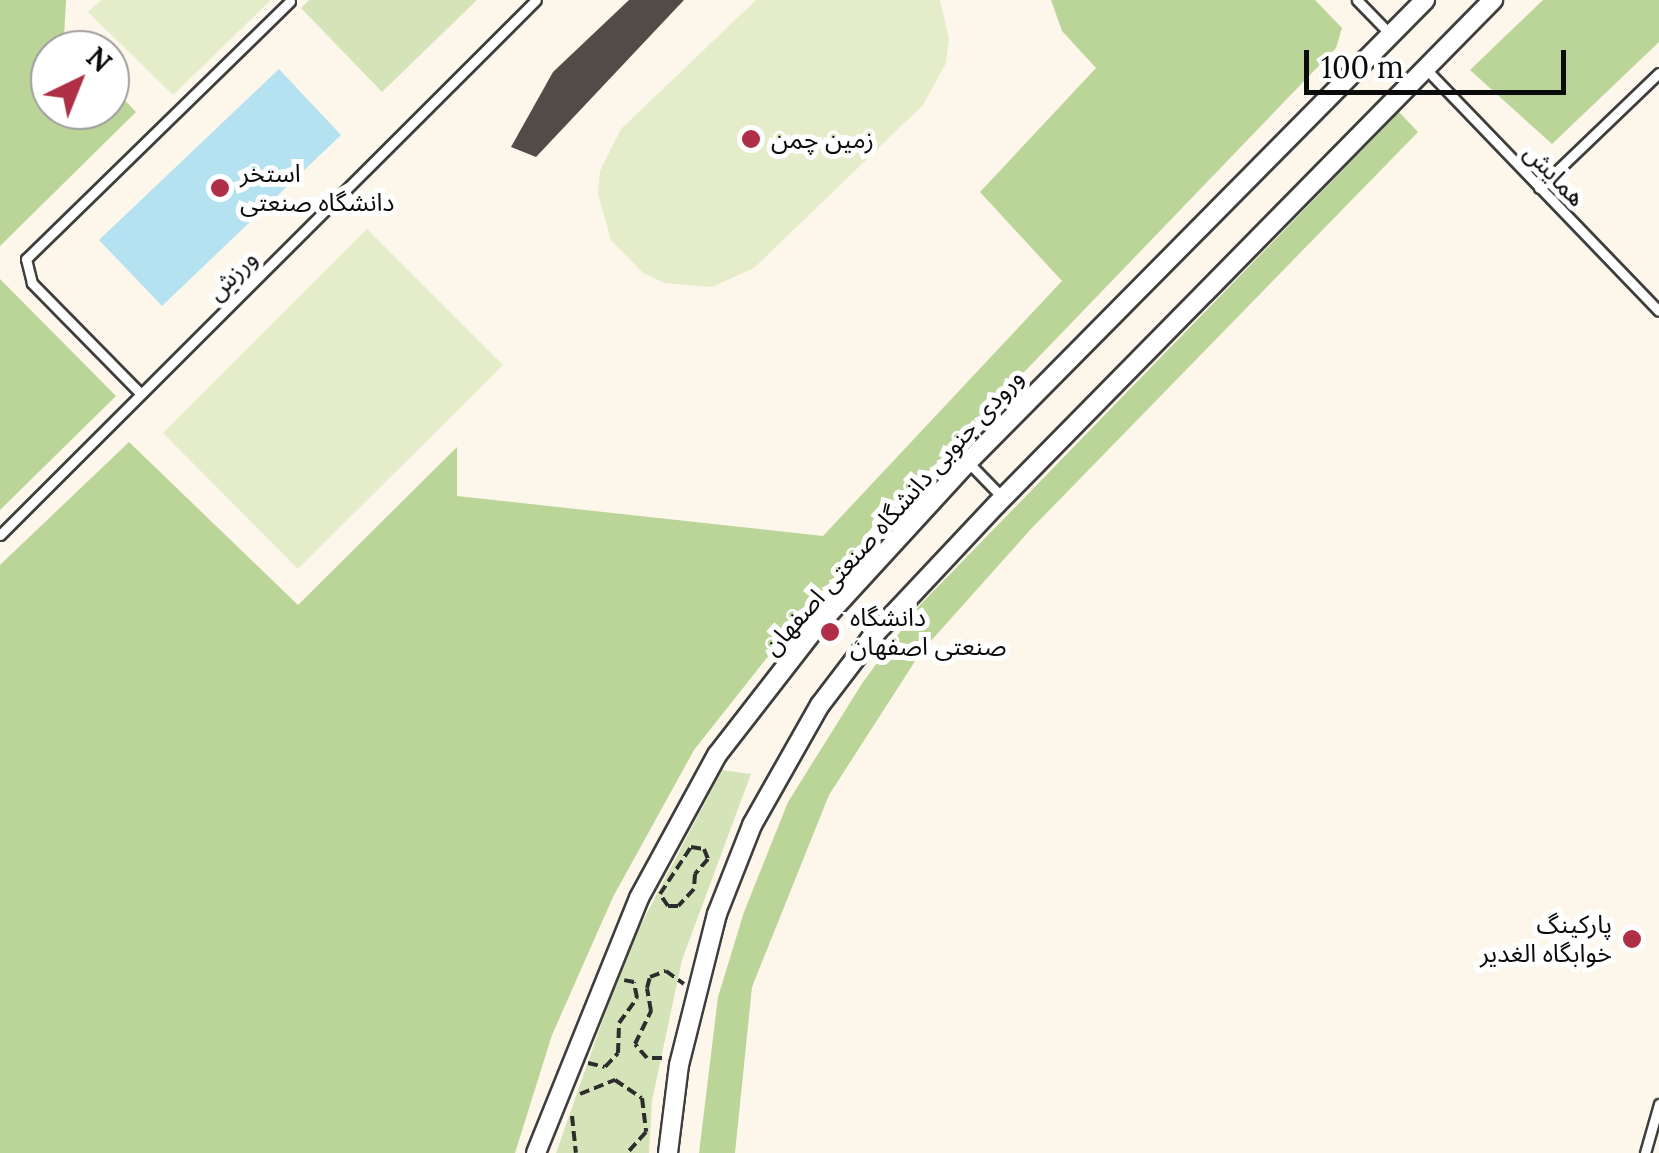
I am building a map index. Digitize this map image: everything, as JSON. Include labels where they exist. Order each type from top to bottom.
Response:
[{"type":"street","name":"ورودی جنوبی دانشگاه صنعتی اصفهان","points":[[536,1153],[639,898],[717,755],[814,630],[968,462],[1425,0]]},
{"type":"street","points":[[668,1153],[682,1053],[717,914],[752,825],[820,705],[871,638],[1003,498],[1423,66],[1494,0]]},
{"type":"lane","name":"ورزش","points":[[0,535],[536,0]]},
{"type":"lane","points":[[1357,0],[1390,34]]},
{"type":"lane","points":[[141,394],[32,283],[26,258],[290,1]]},
{"type":"lane","name":"همایش","points":[[1423,66],[1659,310]]},
{"type":"lane","points":[[1539,188],[1659,73]]},
{"type":"lane","points":[[968,462],[1003,498]]},
{"type":"lane","points":[[1645,1153],[1659,1104]]},
{"type":"path","points":[[691,848],[704,849],[708,859],[695,874],[694,890],[678,906],[668,906],[658,899],[675,869],[691,848]]},
{"type":"path","points":[[682,1053],[647,1058],[638,1050],[638,1036],[651,1011],[646,988],[650,977],[666,971],[697,993]]},
{"type":"path","points":[[575,1049],[598,1068],[618,1052],[619,1023],[638,989],[626,980],[602,983]]},
{"type":"path","points":[[576,1100],[603,1081],[637,1092],[648,1125],[627,1153]]},
{"type":"path","points":[[572,1110],[576,1153]]},
{"type":"green space","points":[[0,0],[66,0],[64,30],[30,30],[30,130],[118,130],[0,246]]},
{"type":"green space","points":[[101,0],[271,0],[173,95],[130,53],[130,30],[106,30],[88,12]]},
{"type":"green space","points":[[309,0],[477,0],[382,92],[301,8]]},
{"type":"green space","name":"زمین چمن","points":[[756,0],[940,0],[949,39],[946,63],[923,105],[754,268],[712,287],[665,283],[643,273],[611,240],[598,194],[600,171],[621,129]]},
{"type":"green space","points":[[1051,0],[1315,0],[1342,28],[1336,48],[929,471],[800,616],[694,750],[613,897],[552,1035],[515,1153],[0,1153],[0,565],[129,442],[298,605],[457,447],[457,496],[823,536],[1062,281],[980,192],[1096,68],[1062,31]]},
{"type":"green space","points":[[1543,0],[1659,0],[1659,42],[1552,144],[1470,70]]},
{"type":"green space","points":[[1399,112],[1418,132],[1030,530],[921,652],[829,795],[752,987],[735,1153],[699,1153],[718,997],[744,912],[788,802],[863,682],[920,605]]},
{"type":"green space","points":[[367,229],[503,365],[298,569],[163,433]]},
{"type":"green space","points":[[0,279],[116,396],[0,510]]},
{"type":"green space","points":[[722,770],[751,774],[682,960],[652,1101],[649,1153],[556,1153],[627,951]]},
{"type":"water","name":"استخر دانشگاه صنعتی","points":[[279,69],[341,135],[162,306],[99,240]]},
{"type":"building","points":[[629,0],[684,0],[536,157],[511,147],[553,72]]},
{"type":"place","name":"زمین چمن","points":[[751,139]]},
{"type":"place","name":"استخر دانشگاه صنعتی","points":[[220,188]]},
{"type":"place","name":"دانشگاه صنعتی اصفهان","points":[[830,632]]},
{"type":"place","name":"پارکینگ خوابگاه الغدیر","points":[[1632,939]]}]
